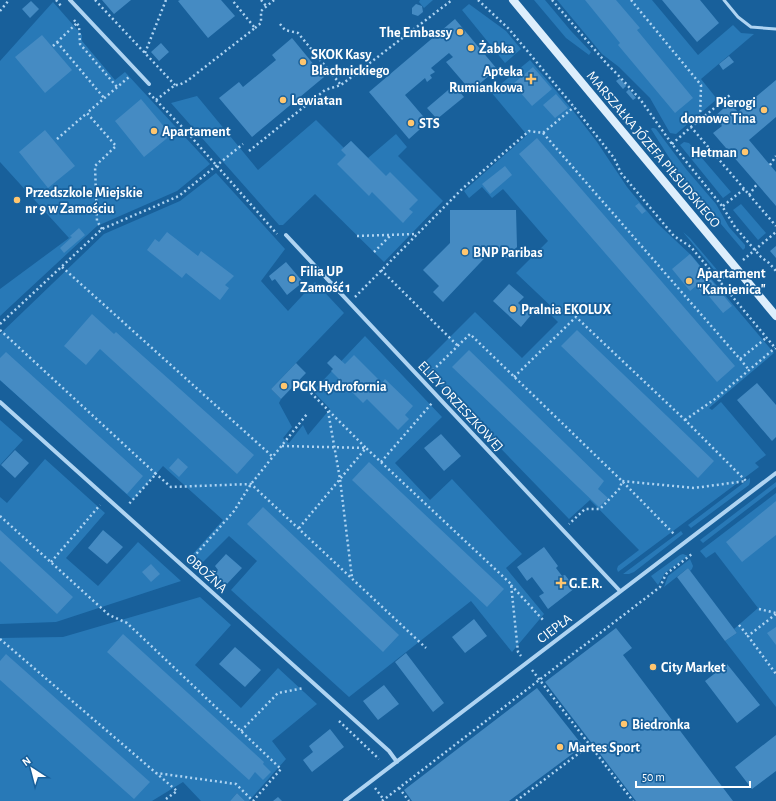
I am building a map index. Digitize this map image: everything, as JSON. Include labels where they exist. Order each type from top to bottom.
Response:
[{"type":"street","points":[[70,0],[149,84]]},
{"type":"street","name":"MARSZAŁKA JÓZEFA PIŁSUDSKIEGO","points":[[513,0],[774,310]]},
{"type":"street","name":"ELIZY ORZESZKOWEJ","points":[[286,235],[620,592]]},
{"type":"street","name":"OBOŹNA","points":[[0,402],[389,751],[397,762]]},
{"type":"street","name":"CIEPŁA","points":[[345,801],[776,473]]},
{"type":"lane","points":[[724,0],[738,17],[751,27],[776,29]]},
{"type":"path","points":[[0,12],[9,0]]},
{"type":"path","points":[[56,0],[66,12]]},
{"type":"path","points":[[95,0],[175,84]]},
{"type":"path","points":[[145,54],[166,0]]},
{"type":"path","points":[[232,0],[255,28]]},
{"type":"path","points":[[261,0],[267,7]]},
{"type":"path","points":[[156,100],[175,84],[179,85],[187,81],[261,23],[262,11],[274,0]]},
{"type":"path","points":[[249,151],[325,90],[341,85],[447,1],[452,0]]},
{"type":"path","points":[[478,0],[509,29],[614,158],[621,173],[674,236],[691,247],[775,349],[715,399],[684,420]]},
{"type":"path","points":[[552,0],[607,64],[640,99],[672,144],[722,206],[735,227],[776,272]]},
{"type":"path","points":[[631,0],[701,85],[700,120]]},
{"type":"path","points":[[71,18],[79,26],[80,44],[117,87]]},
{"type":"path","points":[[53,46],[77,23]]},
{"type":"path","points":[[280,24],[285,30],[298,33],[341,85]]},
{"type":"path","points":[[57,42],[104,98]]},
{"type":"path","points":[[57,139],[132,74]]},
{"type":"path","points":[[146,89],[216,166]]},
{"type":"path","points":[[672,144],[730,95]]},
{"type":"path","points":[[542,133],[574,107]]},
{"type":"path","points":[[87,113],[116,146],[95,166],[97,221],[102,229]]},
{"type":"path","points":[[692,127],[776,226]]},
{"type":"path","points":[[349,303],[462,189],[529,131],[542,133],[749,370]]},
{"type":"path","points":[[0,324],[102,229],[179,196],[243,144]]},
{"type":"path","points":[[770,165],[776,156]]},
{"type":"path","points":[[749,195],[757,184]]},
{"type":"path","points":[[722,206],[744,189]]},
{"type":"path","points":[[749,255],[776,232]]},
{"type":"path","points":[[357,236],[417,234]]},
{"type":"path","points":[[374,252],[391,235]]},
{"type":"path","points":[[62,267],[273,457]]},
{"type":"path","points":[[381,270],[458,346]]},
{"type":"path","points":[[719,281],[724,277]]},
{"type":"path","points":[[514,377],[576,317],[746,481],[694,488],[622,481]]},
{"type":"path","points":[[0,330],[171,487],[252,484],[426,648]]},
{"type":"path","points":[[422,381],[470,334],[622,481],[674,534]]},
{"type":"path","points":[[740,359],[766,338]]},
{"type":"path","points":[[304,386],[366,448],[511,584],[543,620]]},
{"type":"path","points":[[381,462],[433,402]]},
{"type":"path","points":[[328,411],[340,479],[352,578]]},
{"type":"path","points":[[190,561],[234,511],[252,484],[307,414]]},
{"type":"path","points":[[282,446],[366,448]]},
{"type":"path","points":[[299,528],[366,448]]},
{"type":"path","points":[[128,505],[156,474],[154,473]]},
{"type":"path","points":[[562,530],[585,509],[600,509],[620,488],[622,481]]},
{"type":"path","points":[[51,562],[100,505]]},
{"type":"path","points":[[0,516],[110,615],[127,623],[281,769],[253,801],[236,784],[156,773]]},
{"type":"path","points":[[375,788],[383,800],[660,587],[666,574],[692,554]]},
{"type":"path","points":[[511,584],[518,652]]},
{"type":"path","points":[[758,609],[776,614]]},
{"type":"path","points":[[748,636],[776,614]]},
{"type":"path","points":[[739,625],[776,674]]},
{"type":"path","points":[[0,639],[177,791],[166,799]]},
{"type":"path","points":[[531,669],[633,801]]},
{"type":"path","points":[[241,731],[278,693],[304,688]]},
{"type":"path","points":[[516,801],[590,745]]},
{"type":"path","points":[[399,788],[409,801]]},
{"type":"shaded area","points":[[420,0],[433,0],[424,8],[419,2]]},
{"type":"shaded area","points":[[534,0],[545,0],[591,52],[589,55],[566,38]]},
{"type":"shaded area","points":[[557,0],[652,0],[698,55],[733,25],[741,33],[754,34],[701,79],[717,99],[676,134],[670,133],[650,98],[619,67],[602,54]]},
{"type":"shaded area","points":[[53,2],[82,35],[82,41],[115,80],[125,72],[210,164],[177,191],[97,226],[0,316],[0,289],[69,238],[0,162],[0,61]]},
{"type":"shaded area","points":[[469,4],[506,31],[521,49],[505,63],[462,10]]},
{"type":"shaded area","points":[[530,60],[597,142],[627,187],[657,223],[692,256],[774,353],[709,408],[712,410],[721,402],[766,455],[755,463],[759,467],[618,572],[618,566],[639,550],[590,500],[569,519],[421,366],[475,312],[522,358],[558,322],[551,315],[555,310],[516,273],[548,241],[503,189],[492,198],[482,187],[469,198],[464,191],[527,135],[491,92]]},
{"type":"shaded area","points":[[197,96],[258,170],[316,120],[344,148],[351,141],[368,158],[396,134],[407,147],[398,156],[443,201],[384,262],[315,194],[283,225],[279,225],[171,103]]},
{"type":"shaded area","points":[[651,129],[656,129],[686,169],[716,204],[729,227],[745,245],[743,250],[682,178]]},
{"type":"shaded area","points":[[684,142],[689,143],[731,192],[723,198],[680,145]]},
{"type":"shaded area","points":[[216,173],[285,249],[261,281],[288,311],[315,282],[344,313],[271,389],[281,399],[279,403],[292,427],[283,438],[289,443],[303,425],[308,435],[330,409],[313,391],[365,336],[442,417],[395,463],[430,500],[452,479],[522,554],[506,568],[544,614],[512,652],[471,601],[349,697],[231,590],[257,561],[229,536],[202,563],[192,555],[223,520],[163,466],[133,500],[0,380],[0,334],[104,234],[180,201]]},
{"type":"shaded area","points":[[741,204],[766,233],[758,240],[733,210]]},
{"type":"shaded area","points":[[683,232],[690,238],[718,271],[717,272],[715,271]]},
{"type":"shaded area","points":[[0,420],[23,440],[0,465]]},
{"type":"shaded area","points":[[45,459],[105,513],[66,558],[98,586],[138,542],[181,581],[56,622],[0,624],[0,497],[7,503]]},
{"type":"shaded area","points":[[750,478],[749,485],[691,528],[688,525]]},
{"type":"shaded area","points":[[776,482],[776,487],[703,543],[700,540]]},
{"type":"shaded area","points":[[776,493],[776,707],[725,641],[737,633],[734,629],[758,608],[715,552],[706,558],[700,551]]},
{"type":"shaded area","points":[[681,531],[683,534],[634,572],[623,574]]},
{"type":"shaded area","points":[[683,554],[688,556],[665,573],[658,585],[651,576]]},
{"type":"shaded area","points":[[690,559],[693,566],[692,569],[690,571],[688,568],[664,587],[668,576]]},
{"type":"shaded area","points":[[200,597],[231,625],[195,665],[241,708],[278,668],[317,704],[272,741],[286,759],[249,801],[245,801],[237,793],[230,801],[201,801],[183,782],[152,801],[0,801],[0,638],[63,637]]},
{"type":"building","points":[[102,0],[131,0],[114,14]]},
{"type":"building","points":[[221,0],[235,16],[208,38],[178,1]]},
{"type":"building","points":[[585,0],[616,0],[640,28],[637,30],[693,98],[675,113],[618,45],[620,43]]},
{"type":"building","points":[[662,0],[700,0],[719,23],[697,42]]},
{"type":"building","points":[[31,1],[39,9],[30,18],[22,9]]},
{"type":"building","points":[[416,4],[422,6],[423,12],[418,16],[412,14],[412,8]]},
{"type":"building","points":[[455,19],[497,69],[471,91],[446,62],[453,57],[449,53],[431,68],[435,72],[430,75],[432,78],[427,82],[425,78],[405,95],[428,122],[409,139],[369,92]]},
{"type":"building","points":[[42,35],[72,70],[45,93],[15,57]]},
{"type":"building","points":[[292,38],[324,77],[252,137],[219,98],[239,82],[243,87],[276,60],[272,55]]},
{"type":"building","points":[[161,43],[169,52],[159,61],[151,52]]},
{"type":"building","points":[[729,56],[734,62],[723,70],[719,64]]},
{"type":"building","points":[[533,67],[552,89],[532,106],[513,84]]},
{"type":"building","points":[[620,78],[626,86],[623,89],[616,81]]},
{"type":"building","name":"Hetman","points":[[776,80],[776,117],[749,140],[776,172],[776,206],[713,133],[722,126],[714,117],[724,108],[730,103],[738,112]]},
{"type":"building","points":[[454,85],[464,97],[437,119],[427,108]]},
{"type":"building","points":[[629,89],[636,98],[633,100],[626,92]]},
{"type":"building","points":[[556,94],[568,108],[555,118],[543,105]]},
{"type":"building","points":[[141,99],[171,135],[144,157],[115,121]]},
{"type":"building","points":[[45,130],[75,166],[48,188],[19,152]]},
{"type":"building","points":[[537,138],[735,366],[717,382],[519,154]]},
{"type":"building","points":[[351,141],[386,176],[390,172],[418,200],[409,209],[413,212],[403,223],[372,192],[369,196],[337,164],[346,155],[341,150]]},
{"type":"building","points":[[505,166],[512,175],[490,194],[482,184]]},
{"type":"building","points":[[639,203],[646,211],[642,214],[635,206]]},
{"type":"building","name":"BNP Paribas","points":[[450,210],[516,210],[517,247],[507,258],[496,246],[443,302],[433,292],[439,286],[423,270],[450,243]]},
{"type":"building","points":[[79,228],[85,235],[64,253],[60,248]]},
{"type":"building","points":[[167,232],[198,256],[201,251],[234,276],[225,285],[229,288],[220,300],[186,273],[182,278],[147,250],[155,239],[159,242]]},
{"type":"building","points":[[776,246],[776,258],[770,251]]},
{"type":"building","points":[[690,254],[732,306],[723,313],[707,294],[705,296],[696,286],[690,291],[672,269]]},
{"type":"building","points":[[286,262],[303,282],[287,295],[275,279],[272,281],[269,276]]},
{"type":"building","name":"Pralnia EKOLUX","points":[[509,284],[524,297],[518,303],[531,315],[521,327],[493,301]]},
{"type":"building","points":[[92,314],[114,334],[116,332],[254,455],[237,474],[100,349],[86,365],[64,346]]},
{"type":"building","points":[[577,330],[714,461],[698,478],[561,346]]},
{"type":"building","points":[[469,350],[604,481],[598,489],[608,498],[599,507],[452,367]]},
{"type":"building","points":[[6,352],[143,476],[127,494],[0,380],[0,358]]},
{"type":"building","points":[[335,355],[345,364],[354,355],[382,383],[385,379],[413,406],[405,415],[409,419],[398,430],[367,399],[363,403],[331,371],[333,369],[327,363]]},
{"type":"building","name":"PGK Hydrofornia","points":[[296,363],[306,373],[281,399],[271,389]]},
{"type":"building","points":[[757,383],[776,405],[776,437],[772,441],[737,400]]},
{"type":"building","points":[[441,434],[461,456],[444,471],[424,448]]},
{"type":"building","points":[[15,450],[29,463],[15,478],[1,465]]},
{"type":"building","points":[[178,458],[188,467],[179,477],[169,468]]},
{"type":"building","points":[[369,462],[504,589],[487,607],[352,480]]},
{"type":"building","points":[[776,501],[776,535],[742,562],[726,542]]},
{"type":"building","points":[[263,507],[399,635],[383,652],[247,524]]},
{"type":"building","points":[[0,530],[73,597],[57,614],[0,561]]},
{"type":"building","points":[[103,530],[123,547],[107,564],[88,548]]},
{"type":"building","points":[[544,547],[558,566],[556,568],[562,576],[565,575],[575,588],[548,609],[539,596],[544,593],[532,577],[527,581],[517,567]]},
{"type":"building","points":[[226,554],[242,568],[226,585],[214,574],[218,570],[215,566]]},
{"type":"building","points":[[151,564],[160,574],[151,582],[142,572]]},
{"type":"building","points":[[688,568],[737,633],[725,641],[677,577]]},
{"type":"building","points":[[474,619],[487,636],[465,653],[452,637]]},
{"type":"building","points":[[776,627],[776,645],[767,633]]},
{"type":"building","points":[[616,628],[632,648],[623,655],[733,801],[636,801],[545,682]]},
{"type":"building","points":[[123,634],[264,762],[263,764],[271,772],[263,780],[255,772],[249,780],[107,652]]},
{"type":"building","points":[[235,647],[261,670],[245,687],[219,664]]},
{"type":"building","points":[[406,653],[444,703],[433,712],[395,662]]},
{"type":"building","points":[[6,654],[150,782],[134,799],[0,680],[0,661]]},
{"type":"building","points":[[727,664],[760,705],[737,723],[705,681]]},
{"type":"building","points":[[384,685],[399,704],[378,720],[363,701]]},
{"type":"building","points":[[537,688],[583,746],[509,801],[412,801],[404,790]]},
{"type":"building","points":[[330,729],[344,747],[312,772],[303,760],[313,752],[309,746]]},
{"type":"building","points":[[776,735],[776,771],[752,789],[735,767]]},
{"type":"building","points":[[237,793],[245,801],[230,801]]},
{"type":"building","points":[[278,797],[282,801],[273,801]]},
{"type":"place","name":"The Embassy","points":[[460,32]]},
{"type":"place","name":"Żabka","points":[[471,48]]},
{"type":"place","name":"SKOK Kasy Blachnickiego","points":[[303,62]]},
{"type":"place","name":"Apteka Rumiankowa","points":[[531,79]]},
{"type":"place","name":"Lewiatan","points":[[283,100]]},
{"type":"place","name":"Pierogi domowe Tina","points":[[764,110]]},
{"type":"place","name":"STS","points":[[411,123]]},
{"type":"place","name":"Apartament","points":[[154,131]]},
{"type":"place","name":"Hetman","points":[[745,152]]},
{"type":"place","name":"Przedszkole Miejskie nr 9 w Zamościu","points":[[17,200]]},
{"type":"place","name":"BNP Paribas","points":[[465,252]]},
{"type":"place","name":"Filia UP Zamość 1","points":[[292,279]]},
{"type":"place","name":"Apartament \"Kamienica\"","points":[[689,281]]},
{"type":"place","name":"Pralnia EKOLUX","points":[[513,309]]},
{"type":"place","name":"PGK Hydrofornia","points":[[284,386]]},
{"type":"place","name":"G.E.R.","points":[[561,583]]},
{"type":"place","name":"City Market","points":[[653,667]]},
{"type":"place","name":"Biedronka","points":[[624,724]]},
{"type":"place","name":"Martes Sport","points":[[560,747]]}]
